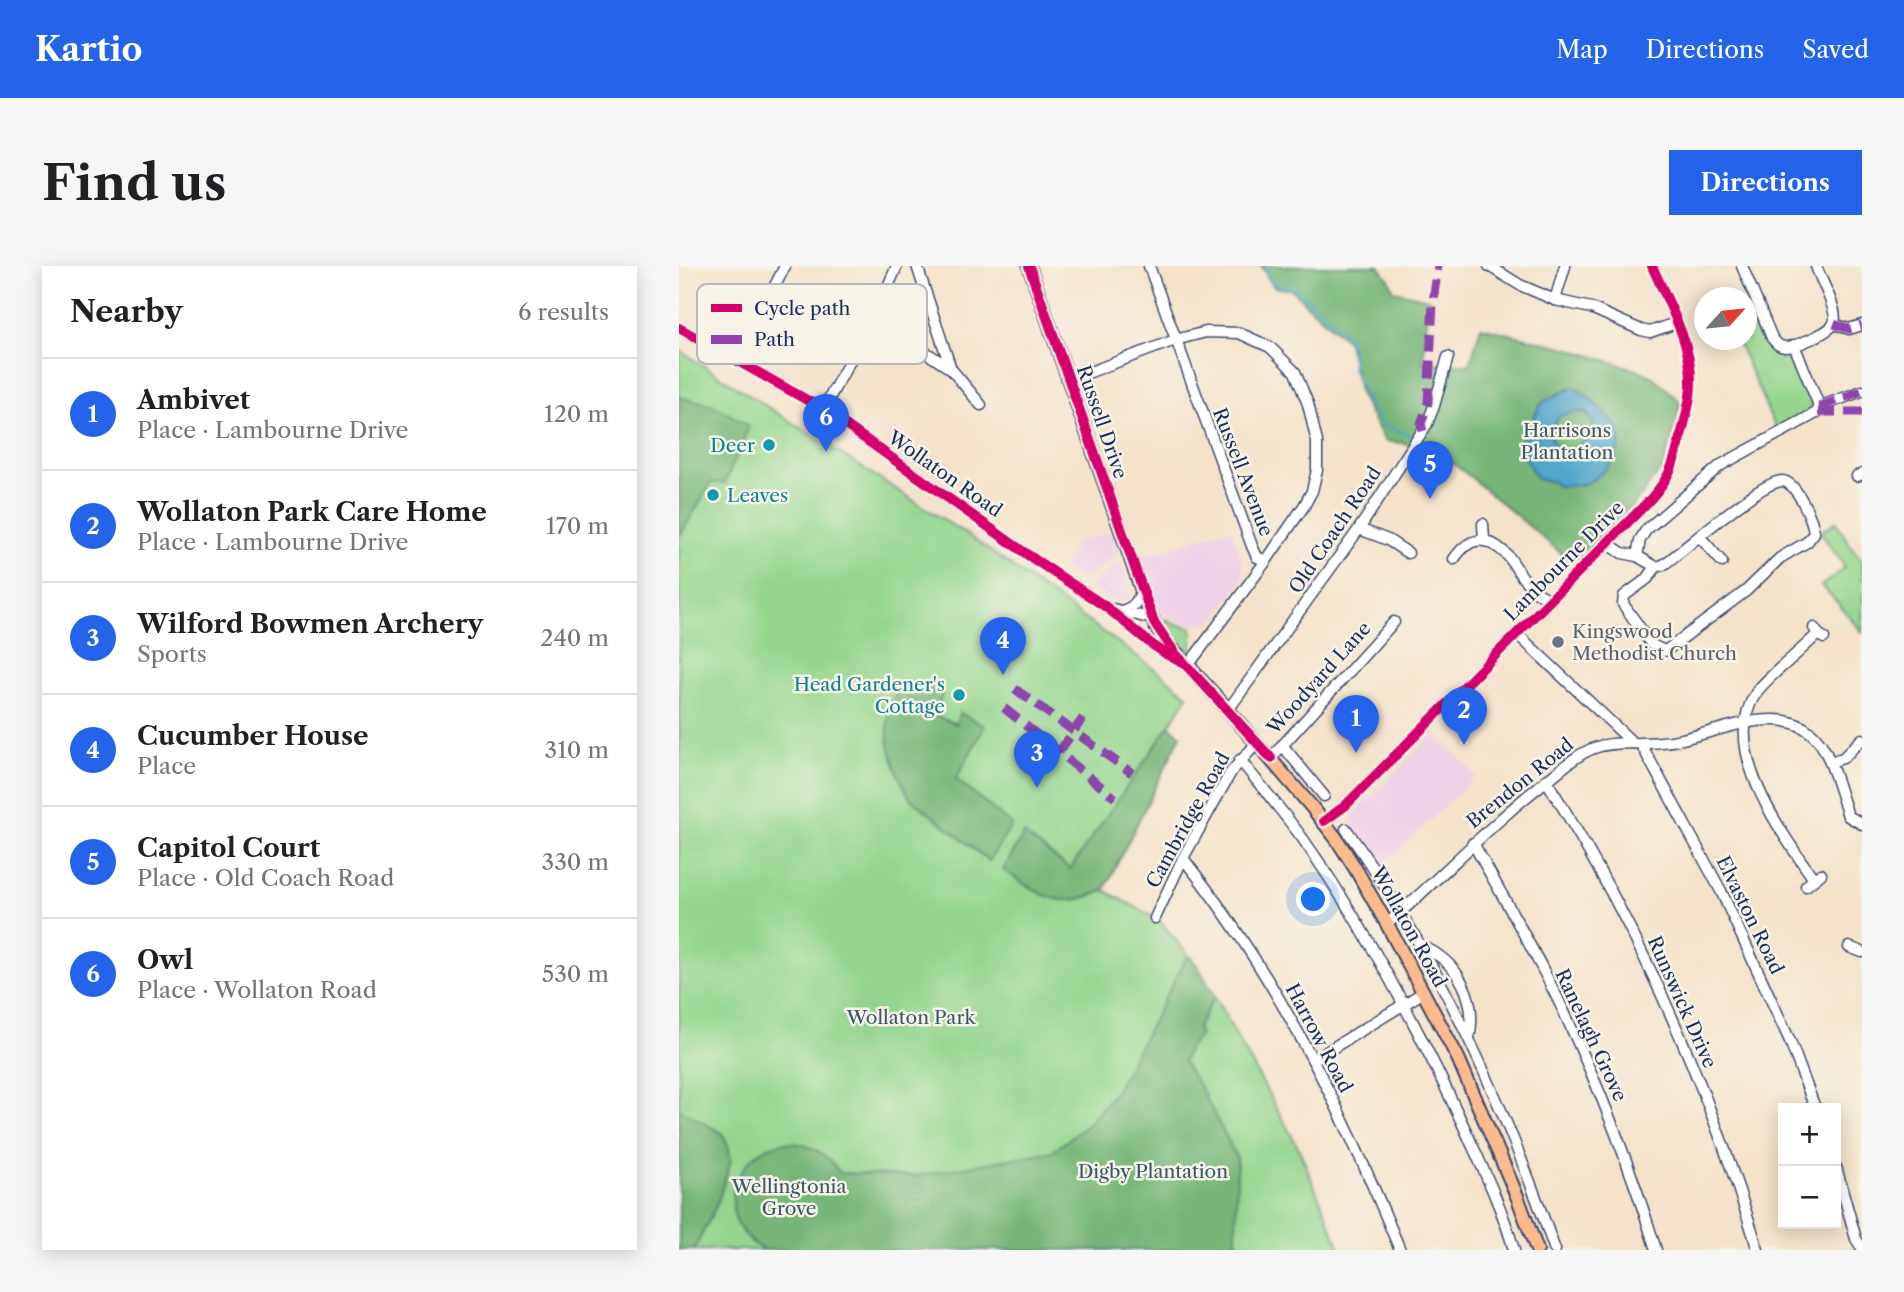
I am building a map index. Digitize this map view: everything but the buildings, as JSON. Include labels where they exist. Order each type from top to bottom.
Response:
[{"type":"main road","name":"Russell Drive","points":[[1029,266],[1142,589]]},
{"type":"main road","name":"Wollaton Road","points":[[1142,589],[1153,620],[1167,643],[1324,821],[1387,924],[1463,1070],[1537,1250]]},
{"type":"street","points":[[776,284],[785,266]]},
{"type":"street","points":[[889,284],[897,266]]},
{"type":"street","points":[[917,266],[923,284]]},
{"type":"street","name":"Russell Avenue","points":[[1149,266],[1252,546],[1257,557],[1266,561],[1185,665]]},
{"type":"street","points":[[1489,266],[1510,285],[1555,300],[1591,308],[1650,332],[1676,323]]},
{"type":"street","points":[[1555,300],[1565,266]]},
{"type":"street","name":"Lambourne Drive","points":[[1324,821],[1345,806],[1666,481],[1689,404],[1690,365],[1686,346],[1652,266]]},
{"type":"street","points":[[1742,266],[1775,342],[1782,347],[1794,345],[1827,331],[1834,324],[1833,308],[1816,266]]},
{"type":"street","points":[[927,296],[951,369]]},
{"type":"street","points":[[1834,324],[1849,329],[1862,325]]},
{"type":"street","name":"Wollaton Road","points":[[679,328],[697,338]]},
{"type":"street","points":[[1069,380],[1175,340],[1206,332],[1239,333],[1270,347],[1295,372],[1308,404],[1317,442],[1317,470],[1312,491],[1304,506],[1266,561]]},
{"type":"street","points":[[1794,345],[1818,407]]},
{"type":"street","points":[[927,353],[951,369],[981,405]]},
{"type":"street","name":"Old Coach Road","points":[[1228,710],[1359,529],[1427,424],[1448,357]]},
{"type":"street","name":"Wollaton Road","points":[[742,364],[823,409],[1185,665]]},
{"type":"street","points":[[823,409],[848,364]]},
{"type":"street","points":[[1637,556],[1640,540],[1646,530],[1712,472],[1818,407],[1862,391]]},
{"type":"street","points":[[1777,482],[1791,484],[1811,519],[1814,533],[1807,542],[1772,565],[1746,591],[1664,651],[1652,645],[1623,604],[1624,596],[1647,579],[1656,567],[1663,565],[1752,495],[1777,482]]},
{"type":"street","points":[[1483,524],[1484,540]]},
{"type":"street","points":[[1359,529],[1388,540],[1402,552]]},
{"type":"street","points":[[1700,537],[1722,562]]},
{"type":"street","points":[[1454,559],[1468,544],[1484,540],[1509,557],[1522,578],[1535,591],[1549,599]]},
{"type":"street","points":[[1607,543],[1622,553],[1637,556],[1656,567]]},
{"type":"street","points":[[1121,612],[1132,608],[1142,589]]},
{"type":"street","name":"Wollaton Road","points":[[1106,607],[1153,620]]},
{"type":"street","points":[[1139,634],[1151,628],[1153,620]]},
{"type":"street","name":"Woodyard Lane","points":[[1271,758],[1394,622]]},
{"type":"street","name":"Elvaston Road","points":[[1516,633],[1637,743],[1721,891],[1790,1041],[1813,1103]]},
{"type":"street","points":[[1813,879],[1773,820],[1756,782],[1746,750],[1745,723],[1756,693],[1819,633]]},
{"type":"street","name":"Brendon Road","points":[[1387,924],[1528,794],[1591,749],[1617,743],[1675,740],[1765,720],[1797,724],[1812,734],[1823,748],[1848,816],[1858,822]]},
{"type":"street","points":[[1830,762],[1843,758],[1862,739]]},
{"type":"street","name":"Cambridge Road","points":[[1154,918],[1183,858],[1231,772],[1257,743]]},
{"type":"street","points":[[1282,745],[1325,796]]},
{"type":"street","points":[[1240,760],[1325,872],[1383,969],[1452,1102],[1494,1194],[1514,1250]]},
{"type":"street","name":"Runswick Drive","points":[[1546,780],[1641,950],[1714,1116],[1758,1250]]},
{"type":"street","name":"Wollaton Road","points":[[1346,829],[1368,858],[1401,912],[1469,1039],[1506,1123],[1555,1250]]},
{"type":"street","name":"Ranelagh Grove","points":[[1473,843],[1563,1011],[1619,1139],[1656,1250]]},
{"type":"street","name":"Harrow Road","points":[[1183,858],[1243,939],[1313,1060],[1367,1171],[1400,1250]]},
{"type":"street","points":[[1420,946],[1444,959],[1462,981],[1471,1007],[1469,1039]]},
{"type":"street","points":[[1849,947],[1862,952]]},
{"type":"street","points":[[1313,1060],[1424,992]]},
{"type":"street","points":[[1841,1185],[1856,1238],[1862,1248]]},
{"type":"shaded area","points":[[1231,528],[1243,565],[1242,579],[1213,621],[1201,625],[1189,624],[1166,614],[1157,606],[1139,558]]},
{"type":"shaded area","points":[[1111,532],[1119,553],[1083,580],[1063,568],[1076,542]]},
{"type":"shaded area","points":[[1120,562],[1131,594],[1127,600],[1118,604],[1090,585]]},
{"type":"shaded area","points":[[1434,733],[1476,776],[1380,868],[1351,825],[1350,818]]},
{"type":"green space","name":"Harrisons Plantation","points":[[1261,266],[1379,266],[1394,291],[1429,299],[1423,362],[1469,365],[1481,327],[1563,347],[1641,371],[1653,377],[1681,402],[1664,466],[1631,508],[1573,563],[1432,447],[1385,441],[1360,395],[1348,342],[1293,290],[1274,287]],"holes":[[[1574,387],[1590,398],[1610,419],[1554,482],[1527,459],[1519,446],[1540,405],[1550,398]]]},
{"type":"green space","points":[[1757,321],[1767,344],[1796,364],[1811,401],[1809,414],[1777,431],[1741,350],[1757,350]]},
{"type":"green space","name":"Wollaton Park","points":[[679,350],[972,538],[1159,672],[1188,696],[1169,726],[1181,735],[1104,890],[1159,920],[1197,965],[1298,1147],[1341,1250],[679,1250]]},
{"type":"green space","points":[[679,397],[713,405],[749,426],[725,483],[711,483],[679,537]]},
{"type":"green space","points":[[1585,412],[1592,424],[1593,434],[1576,448],[1559,448],[1553,443],[1552,429],[1559,416]]},
{"type":"green space","points":[[1836,522],[1862,560],[1862,632],[1821,586],[1843,569],[1844,565],[1820,532]]},
{"type":"green space","points":[[1164,620],[1192,628],[1190,650],[1175,638]]},
{"type":"green space","points":[[902,680],[942,694],[935,716],[956,724],[960,713],[985,726],[956,779],[1012,825],[989,861],[910,798],[904,788],[891,754],[888,729],[891,706]]},
{"type":"green space","points":[[1169,726],[1181,735],[1104,890],[1075,900],[1051,898],[1003,870],[1024,834],[1070,869]]},
{"type":"green space","name":"Digby Plantation","points":[[1188,955],[1215,996],[1197,1028],[1200,1035],[1189,1048],[1183,1062],[1200,1087],[1237,1158],[1236,1241],[1242,1250],[764,1250],[743,1233],[734,1212],[734,1190],[743,1169],[758,1153],[778,1144],[801,1144],[826,1157],[840,1173],[915,1176],[1053,1151],[1087,1125],[1115,1092]]},
{"type":"green space","points":[[679,1109],[722,1133],[731,1161],[717,1204],[694,1250],[679,1250]]},
{"type":"water","points":[[1574,387],[1605,412],[1618,428],[1620,445],[1617,453],[1606,469],[1584,484],[1556,486],[1554,482],[1537,479],[1518,446],[1540,405]],"holes":[[[1585,412],[1593,427],[1591,437],[1574,449],[1556,445],[1551,434],[1559,416]]]},
{"type":"waterway","points":[[1268,266],[1267,277],[1271,282],[1298,290],[1346,335],[1352,348],[1353,370],[1380,421],[1385,426],[1412,436]]},
{"type":"marked path","points":[[1423,431],[1421,424],[1428,403],[1433,302],[1438,266]]},
{"type":"marked path","points":[[1834,324],[1849,329],[1862,325]]},
{"type":"marked path","points":[[1819,407],[1862,391]]},
{"type":"marked path","points":[[1818,412],[1862,412]]},
{"type":"marked path","points":[[1015,689],[1132,773]]},
{"type":"marked path","points":[[1004,708],[1115,798]]},
{"type":"marked path","points":[[1059,752],[1083,718]]},
{"type":"cycle path","points":[[1029,266],[1154,622],[1175,653],[1271,758]]},
{"type":"cycle path","points":[[1324,821],[1345,806],[1642,508],[1664,482],[1676,455],[1688,408],[1690,369],[1688,353],[1678,324],[1652,266]]},
{"type":"cycle path","points":[[679,328],[697,338]]},
{"type":"cycle path","points":[[743,364],[823,409],[1028,555],[1106,607],[1150,643],[1183,663]]},
{"type":"place","name":"Deer","points":[[769,445]]},
{"type":"place","name":"Owl","points":[[826,452]]},
{"type":"place","name":"Leaves","points":[[713,495]]},
{"type":"place","name":"Capitol Court","points":[[1430,499]]},
{"type":"place","name":"Kingswood Methodist Church","points":[[1558,642]]},
{"type":"place","name":"Cucumber House","points":[[1003,675]]},
{"type":"place","name":"Head Gardener's Cottage","points":[[959,695]]},
{"type":"place","name":"Wollaton Park Care Home","points":[[1464,745]]},
{"type":"place","name":"Ambivet","points":[[1356,753]]},
{"type":"place","name":"Wilford Bowmen Archery","points":[[1037,788]]},
{"type":"park label","name":"Wellingtonia Grove","points":[[789,1197]]}]
